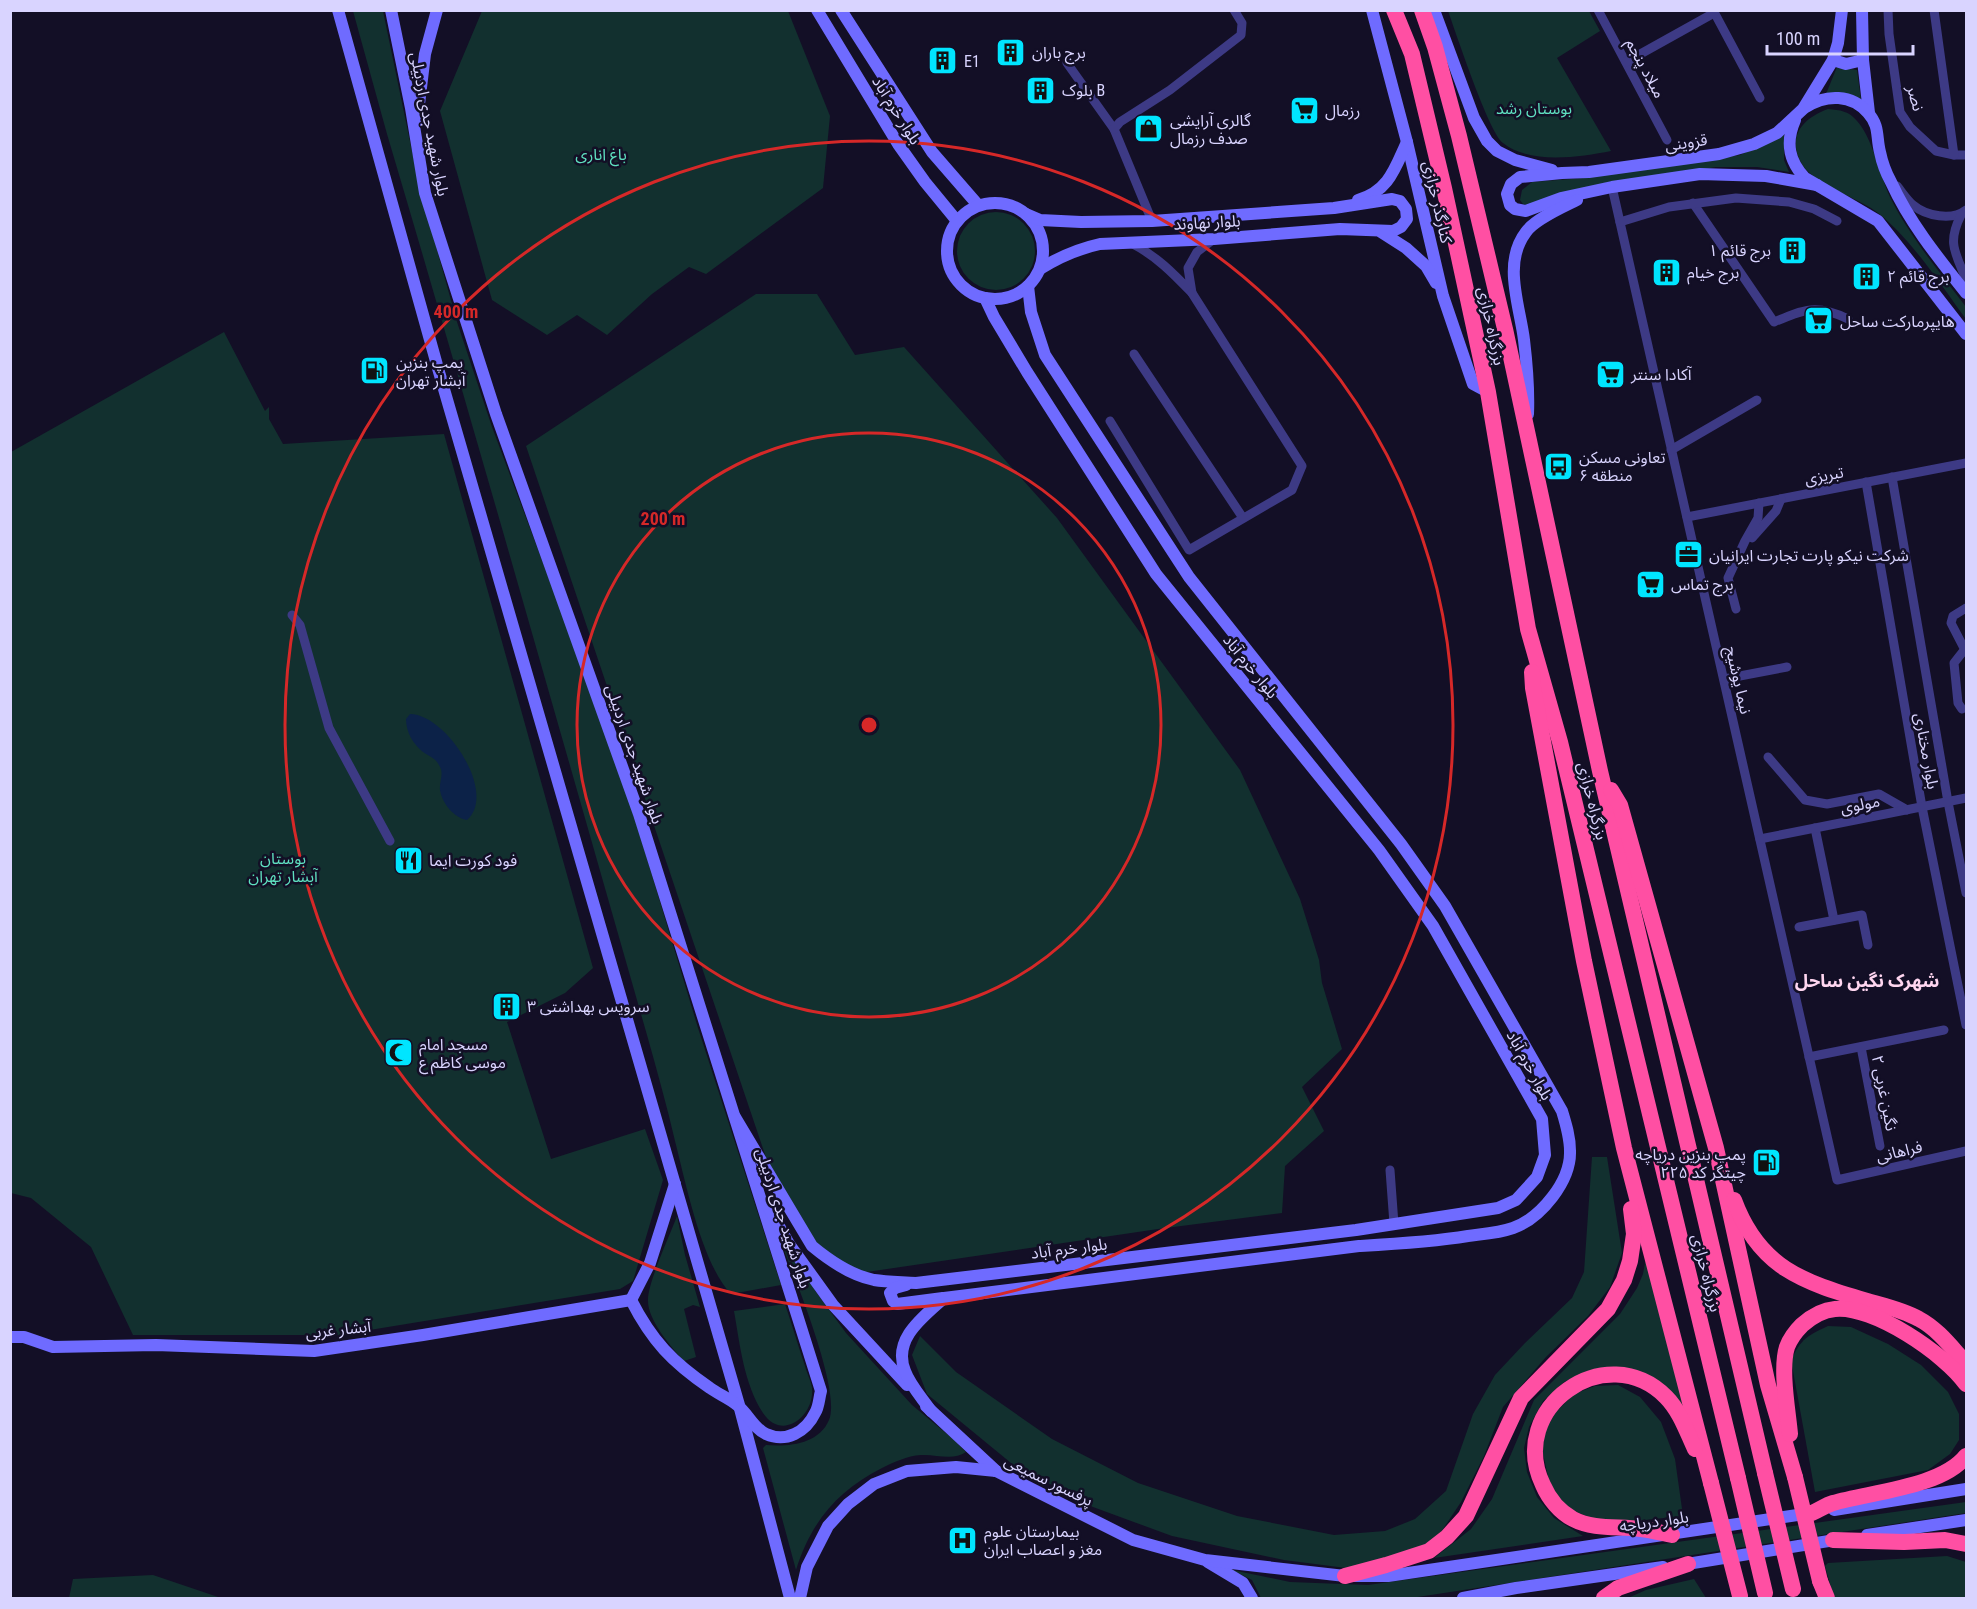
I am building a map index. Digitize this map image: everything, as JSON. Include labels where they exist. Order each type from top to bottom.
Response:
[{"type":"highway","name":"بزرگراه خرازی","points":[[1394,10],[1412,54],[1444,188],[1488,392],[1528,629],[1560,742],[1766,1596]]},
{"type":"highway","name":"بزرگراه خرازی","points":[[1422,10],[1435,47],[1459,136],[1505,329],[1600,771],[1794,1594]]},
{"type":"highway","points":[[1528,629],[1533,688],[1584,961],[1624,1148],[1740,1598]]},
{"type":"highway","points":[[1600,771],[1620,805],[1716,1148],[1768,1385],[1795,1477],[1825,1599]]},
{"type":"highway","points":[[1345,1576],[1429,1551],[1447,1537],[1466,1516],[1521,1398],[1608,1309],[1624,1280],[1630,1261],[1634,1234],[1624,1148]]},
{"type":"highway","points":[[1716,1148],[1738,1210],[1751,1235],[1766,1254],[1787,1271],[1820,1286],[1905,1312],[1922,1320],[1937,1332],[1966,1363]]},
{"type":"highway","points":[[1795,1477],[1784,1378],[1786,1348],[1795,1332],[1810,1317],[1834,1309],[1864,1313],[1905,1332],[1943,1360],[1966,1384]]},
{"type":"highway","points":[[1672,1535],[1589,1524],[1573,1519],[1562,1511],[1544,1489],[1535,1461],[1538,1428],[1544,1414],[1558,1397],[1587,1379],[1605,1375],[1637,1379],[1666,1397],[1677,1412],[1711,1483]]},
{"type":"highway","points":[[1812,1513],[1830,1504],[1931,1480],[1952,1470],[1966,1455]]},
{"type":"highway","points":[[1833,1540],[1904,1542],[1945,1540],[1966,1544]]},
{"type":"highway","points":[[1604,1599],[1617,1588],[1688,1564]]},
{"type":"street","name":"بلوار شهید جدی اردبیلی","points":[[338,10],[437,365],[739,1406],[790,1599]]},
{"type":"street","name":"بلوار شهید جدی اردبیلی","points":[[391,10],[416,137],[424,193],[496,414],[639,814],[821,1391],[816,1413],[804,1429],[787,1437],[765,1434],[750,1421],[739,1406]]},
{"type":"street","points":[[416,137],[425,54],[437,10]]},
{"type":"street","name":"بلوار خرم آباد","points":[[817,10],[898,144],[957,221]]},
{"type":"street","name":"بلوار خرم آباد","points":[[842,10],[932,152],[978,205]]},
{"type":"street","points":[[1114,129],[1120,122],[1170,90],[1241,35],[1242,23],[1234,10]]},
{"type":"street","name":"کنارگذر خرازی","points":[[1372,10],[1407,142],[1443,296],[1473,384],[1488,392]]},
{"type":"street","points":[[1434,10],[1474,118],[1487,141],[1497,151],[1515,160],[1562,173]]},
{"type":"street","name":"میلاد پنجم","points":[[1598,10],[1666,140]]},
{"type":"street","points":[[1842,10],[1838,43],[1833,60],[1795,119],[1790,131],[1790,150],[1797,169],[1805,178],[1878,221],[1966,334]]},
{"type":"street","points":[[1862,10],[1863,60],[1869,113],[1877,131],[1879,150],[1886,172],[1903,206],[1966,293]]},
{"type":"street","name":"نصر","points":[[1888,10],[1888,34],[1900,112],[1910,127],[1936,151],[1966,155]]},
{"type":"street","points":[[1934,10],[1954,155]]},
{"type":"street","points":[[1626,63],[1714,12],[1760,98]]},
{"type":"street","points":[[1833,60],[1846,64],[1863,60]]},
{"type":"street","points":[[1067,63],[1114,129],[1152,221]]},
{"type":"street","points":[[1803,109],[1816,101],[1830,97],[1844,98],[1858,104],[1869,113]]},
{"type":"street","name":"قزوینی","points":[[1803,109],[1777,133],[1734,151],[1589,172],[1527,176],[1514,180],[1507,194],[1510,205],[1515,209],[1526,211],[1561,198],[1612,187],[1700,174],[1766,176],[1817,185]]},
{"type":"street","points":[[1334,208],[1368,197],[1392,177],[1407,142]]},
{"type":"street","points":[[1886,172],[1911,204],[1923,212],[1944,216],[1964,212]]},
{"type":"street","name":"نیما یوشیج","points":[[1612,187],[1837,1180]]},
{"type":"street","points":[[1528,442],[1529,379],[1514,282],[1515,254],[1526,231],[1549,214],[1590,193]]},
{"type":"street","points":[[1620,222],[1669,207],[1736,198],[1789,202],[1814,209],[1838,222]]},
{"type":"street","points":[[1334,208],[1392,199],[1400,201],[1406,209],[1407,219],[1401,227],[1393,231],[1382,232]]},
{"type":"street","points":[[1004,203],[1016,207],[1026,214],[1036,226],[1042,240],[1043,255],[1040,269],[1028,286],[1016,295],[1000,299],[985,298],[970,292],[957,282],[949,267],[946,251],[949,235],[957,221],[978,205],[1004,203]]},
{"type":"street","points":[[1693,203],[1774,322],[1816,308],[1848,319]]},
{"type":"street","name":"بلوار نهاوند","points":[[1026,214],[1040,220],[1152,221],[1334,208]]},
{"type":"street","points":[[1964,212],[1953,231],[1954,250],[1966,279]]},
{"type":"street","name":"بلوار نهاوند","points":[[1040,269],[1082,248],[1100,244],[1214,239],[1340,229],[1372,229],[1382,232]]},
{"type":"street","points":[[1382,232],[1406,248],[1426,266],[1443,296]]},
{"type":"street","points":[[1192,293],[1188,268],[1197,252],[1214,239]]},
{"type":"street","points":[[1131,242],[1168,268],[1192,293],[1302,466],[1292,490],[1176,557]]},
{"type":"street","name":"بلوار خرم آباد","points":[[985,298],[1022,363],[1156,574],[1379,850],[1433,926],[1542,1119],[1545,1155],[1537,1177],[1516,1200],[1490,1210],[1356,1230],[916,1283],[895,1288],[890,1293],[892,1302],[897,1304],[1359,1246],[1428,1242],[1493,1233],[1515,1227],[1546,1205],[1558,1189],[1566,1172],[1570,1154],[1567,1128],[1562,1111],[1445,906],[1401,844],[1189,578],[1045,355],[1031,312],[1028,286]]},
{"type":"street","points":[[1134,354],[1243,518]]},
{"type":"street","points":[[1671,450],[1756,400]]},
{"type":"street","points":[[1110,421],[1189,550]]},
{"type":"street","name":"تبریزی","points":[[1687,517],[1966,463]]},
{"type":"street","points":[[1129,485],[1144,477]]},
{"type":"street","name":"بلوار مختاری","points":[[1892,477],[1966,893]]},
{"type":"street","name":"بلوار مختاری","points":[[1866,482],[1922,807],[1966,1024]]},
{"type":"street","points":[[1742,548],[1776,511],[1781,499]]},
{"type":"street","points":[[1736,609],[1728,578],[1758,518],[1759,503]]},
{"type":"street","points":[[1962,709],[1958,703],[1954,663],[1966,651],[1951,623],[1953,616],[1966,608]]},
{"type":"street","points":[[292,615],[300,625],[329,728],[390,842]]},
{"type":"street","points":[[1724,679],[1787,667]]},
{"type":"street","points":[[1768,757],[1805,800],[1827,804],[1879,794],[1907,810]]},
{"type":"street","name":"مولوی","points":[[1760,840],[1966,798]]},
{"type":"street","points":[[1815,828],[1834,920]]},
{"type":"street","points":[[1799,927],[1862,915],[1868,945]]},
{"type":"street","points":[[1809,1057],[1944,1030]]},
{"type":"street","name":"نگین غربی ۲","points":[[1861,1047],[1880,1146]]},
{"type":"street","name":"بلوار خرم آباد","points":[[735,1117],[812,1246],[852,1273],[874,1280],[916,1283]]},
{"type":"street","name":"فراهانی","points":[[1837,1180],[1966,1151]]},
{"type":"street","points":[[1390,1170],[1394,1224]]},
{"type":"street","points":[[753,1180],[789,1244],[833,1305],[931,1411],[996,1471]]},
{"type":"street","points":[[675,1184],[650,1263],[631,1300],[655,1341],[677,1364],[739,1406]]},
{"type":"street","points":[[1356,1230],[1359,1246]]},
{"type":"street","points":[[931,1411],[905,1372],[902,1360],[904,1342],[915,1324],[944,1298]]},
{"type":"street","name":"آبشار غربی","points":[[10,1337],[24,1337],[53,1347],[156,1345],[314,1351],[631,1300]]},
{"type":"street","name":"پرفسور سمیعی","points":[[800,1599],[807,1567],[828,1526],[848,1504],[874,1484],[907,1471],[956,1467],[996,1471],[1133,1540],[1205,1560],[1345,1576]]},
{"type":"street","name":"بلوار دریاچه","points":[[1345,1576],[1388,1576],[1966,1489]]},
{"type":"street","points":[[1463,1599],[1516,1588],[1688,1564],[1966,1520]]},
{"type":"street","points":[[1205,1560],[1243,1583],[1252,1599]]},
{"type":"green space","points":[[353,11],[383,11],[419,185],[457,322],[492,427],[633,812],[698,1028],[781,1285],[731,1294],[721,1281],[703,1244],[647,1035]]},
{"type":"green space","name":"باغ اناری","points":[[482,11],[788,11],[830,116],[823,188],[706,274],[689,267],[652,294],[607,335],[577,315],[547,335],[492,300],[440,111]]},
{"type":"green space","name":"بوستان رشد","points":[[1448,11],[1589,11],[1600,31],[1557,58],[1611,151],[1570,157],[1541,157],[1514,150],[1503,143],[1482,103]]},
{"type":"green space","points":[[1837,67],[1857,70],[1861,100],[1844,93],[1826,94]]},
{"type":"green space","points":[[1828,109],[1847,113],[1862,128],[1898,212],[1925,254],[1966,307],[1966,319],[1910,244],[1884,218],[1871,208],[1823,182],[1802,164],[1796,145],[1800,130],[1811,118]]},
{"type":"green space","points":[[1784,134],[1784,160],[1789,172],[1757,167],[1716,167],[1657,177],[1534,208],[1523,204],[1520,200],[1522,190],[1532,182],[1584,178],[1740,155]]},
{"type":"green space","points":[[996,212],[1011,215],[1028,229],[1035,251],[1032,266],[1018,283],[996,290],[981,287],[964,273],[957,251],[960,236],[974,219]]},
{"type":"green space","points":[[756,294],[817,294],[855,355],[904,347],[1057,518],[1240,770],[1300,899],[1319,960],[1322,983],[1342,1049],[1302,1087],[1324,1131],[1285,1166],[1282,1213],[860,1273],[820,1250],[778,1193],[526,446]]},
{"type":"green space","name":"بوستان آبشار تهران","points":[[224,332],[265,411],[269,407],[269,419],[283,444],[444,434],[593,968],[565,993],[507,1022],[551,1159],[645,1129],[663,1180],[633,1281],[620,1289],[327,1337],[133,1335],[91,1247],[31,1198],[11,1193],[11,452]]},
{"type":"green space","points":[[1592,1157],[1607,1157],[1622,1253],[1610,1287],[1588,1316],[1546,1357],[1503,1407],[1484,1456],[1461,1502],[1435,1541],[1397,1559],[1346,1568],[1284,1560],[1172,1536],[1093,1507],[1011,1463],[927,1394],[912,1355],[920,1336],[956,1372],[1052,1439],[1138,1483],[1237,1516],[1334,1535],[1385,1531],[1415,1519],[1446,1491],[1473,1414],[1495,1375],[1572,1298],[1584,1272]]},
{"type":"green space","points":[[768,1211],[816,1292],[846,1333],[912,1405],[966,1452],[956,1456],[921,1455],[906,1458],[866,1477],[839,1498],[818,1523],[809,1537],[796,1570],[763,1448],[766,1445],[793,1444],[811,1439],[824,1428],[829,1420],[831,1403],[820,1350],[798,1285]]},
{"type":"green space","points":[[677,1216],[685,1255],[700,1307],[693,1305],[684,1309],[696,1357],[684,1361],[656,1325],[648,1301],[655,1272]]},
{"type":"green space","points":[[1648,1247],[1695,1439],[1665,1390],[1579,1375],[1564,1382],[1543,1401],[1529,1427],[1524,1448],[1527,1472],[1537,1497],[1554,1518],[1583,1536],[1434,1558],[1471,1529],[1492,1499],[1534,1400],[1620,1314],[1643,1274]]},
{"type":"green space","points":[[785,1304],[811,1383],[812,1398],[803,1416],[796,1422],[779,1425],[763,1413],[751,1390],[734,1311]]},
{"type":"green space","points":[[1828,1326],[1851,1327],[1888,1344],[1921,1365],[1948,1392],[1959,1414],[1959,1440],[1950,1454],[1928,1470],[1815,1492],[1791,1360],[1806,1338]]},
{"type":"green space","points":[[1618,1385],[1640,1397],[1661,1422],[1675,1459],[1683,1516],[1626,1522],[1598,1521],[1570,1509],[1558,1497],[1549,1481],[1542,1449],[1545,1431],[1556,1412],[1574,1394],[1595,1386]]},
{"type":"green space","points":[[1966,1502],[1966,1513],[1411,1598],[1261,1598],[1252,1580],[1232,1570],[1290,1582],[1368,1585]]},
{"type":"green space","points":[[1947,1556],[1966,1562],[1966,1598],[1834,1598],[1825,1566],[1828,1563]]},
{"type":"green space","points":[[153,1575],[221,1598],[69,1598],[73,1579]]},
{"type":"green space","points":[[1694,1579],[1706,1598],[1628,1598],[1646,1590]]},
{"type":"water","points":[[410,714],[424,717],[438,727],[452,740],[464,757],[476,792],[475,808],[467,820],[453,813],[443,800],[440,790],[441,770],[437,762],[419,749],[413,741],[407,729],[406,719]]},
{"type":"place","name":"برج باران","points":[[1011,52]]},
{"type":"place","name":"E1","points":[[943,61]]},
{"type":"place","name":"بلوک B","points":[[1041,90]]},
{"type":"place","name":"رزمال","points":[[1304,110]]},
{"type":"place","name":"گالری آرایشی صدف رزمال","points":[[1149,129]]},
{"type":"place","name":"برج قائم ۱","points":[[1792,250]]},
{"type":"place","name":"برج خیام","points":[[1666,272]]},
{"type":"place","name":"برج قائم ۲","points":[[1866,276]]},
{"type":"place","name":"هایپرمارکت ساحل","points":[[1819,321]]},
{"type":"place","name":"پمپ بنزین آبشار تهران","points":[[375,371]]},
{"type":"place","name":"آکادا سنتر","points":[[1610,374]]},
{"type":"place","name":"تعاونی مسکن منطقه ۶","points":[[1558,466]]},
{"type":"place","name":"شرکت نیکو پارت تجارت ایرانیان","points":[[1688,555]]},
{"type":"place","name":"برج تماس","points":[[1650,584]]},
{"type":"place","name":"فود کورت ایما","points":[[408,860]]},
{"type":"place","name":"سرویس بهداشتی ۳","points":[[506,1006]]},
{"type":"place","name":"مسجد امام موسی کاظم ع","points":[[398,1053]]},
{"type":"place","name":"پمپ بنزین دریاچه چیتگر کد ۲۲۵","points":[[1767,1163]]},
{"type":"place","name":"بیمارستان علوم مغز و اعصاب ایران","points":[[963,1540]]},
{"type":"district","name":"شهرک نگین ساحل","points":[[1867,981]]}]
